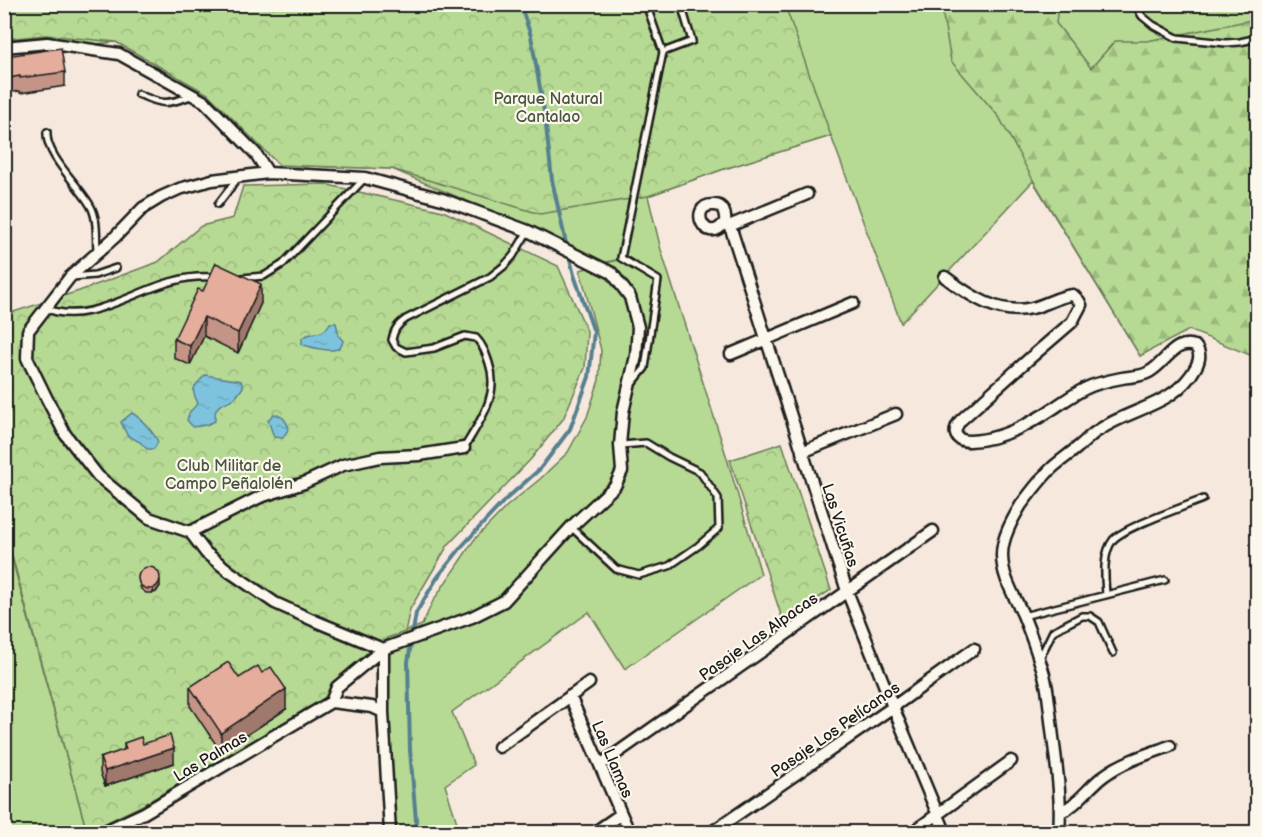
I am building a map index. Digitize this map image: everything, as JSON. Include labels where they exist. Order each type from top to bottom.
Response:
[{"type":"street","points":[[4,47],[47,43],[119,54],[206,102],[256,154],[268,173]]},
{"type":"street","points":[[268,173],[365,177],[442,199],[528,231],[612,273],[630,297],[638,327],[636,356],[623,412],[620,445],[622,471],[615,486],[571,527],[504,601],[472,617],[383,649],[275,603],[206,553],[190,532],[149,518],[98,476],[65,434],[27,358],[28,331],[70,277],[115,237],[143,208],[179,189],[212,180],[268,173]]},
{"type":"street","name":"Las Vicuñas","points":[[807,194],[727,224],[847,591],[945,832]]},
{"type":"street","points":[[945,277],[978,299],[1006,309],[1034,308],[1073,295],[1077,297],[1081,305],[1072,322],[961,420],[955,432],[963,441],[1001,435],[1043,415],[1068,398],[1094,385],[1148,373],[1183,345],[1195,346],[1200,354],[1199,361],[1187,381],[1177,391],[1098,430],[1054,466],[1020,507],[1005,536],[1002,555],[1003,568],[1031,637],[1046,685],[1060,791],[1059,832]]},
{"type":"street","points":[[732,354],[853,303]]},
{"type":"street","points":[[802,452],[897,414]]},
{"type":"street","points":[[190,532],[260,496],[304,483],[343,465],[380,457],[419,455],[464,448]]},
{"type":"street","name":"Pasaje Las Alpacas","points":[[600,765],[933,531]]},
{"type":"street","name":"Pasaje Los Pelícanos","points":[[712,832],[974,648]]},
{"type":"street","points":[[383,649],[383,712],[390,832]]},
{"type":"street","name":"Las Palmas","points":[[103,832],[144,813],[331,702],[337,687],[383,649]]},
{"type":"street","points":[[498,747],[589,683]]},
{"type":"street","name":"Las Llamas","points":[[570,696],[628,832]]},
{"type":"street","points":[[331,702],[372,707],[383,712]]},
{"type":"street","points":[[1061,812],[1071,806],[1111,770],[1170,746]]},
{"type":"street","points":[[913,832],[1011,761]]},
{"type":"street","points":[[595,832],[621,814]]},
{"type":"lane","points":[[629,388],[645,368],[658,280],[621,258],[663,52],[646,4]]},
{"type":"lane","points":[[663,52],[692,41],[681,4]]},
{"type":"lane","points":[[1135,4],[1142,16],[1153,25],[1177,38],[1226,43],[1257,38]]},
{"type":"lane","points":[[138,94],[153,101],[170,103],[193,95]]},
{"type":"lane","points":[[47,132],[53,154],[91,206],[96,223],[97,253]]},
{"type":"lane","points":[[218,204],[239,176]]},
{"type":"lane","points":[[233,278],[264,276],[284,264],[365,177]]},
{"type":"lane","points":[[464,448],[481,420],[492,393],[493,373],[482,344],[476,338],[465,336],[434,348],[406,352],[396,347],[392,340],[394,332],[398,324],[406,319],[497,272],[513,256],[528,231]]},
{"type":"lane","points":[[70,277],[95,275],[116,268]]},
{"type":"lane","points":[[46,308],[56,313],[69,314],[90,311],[172,281],[198,276],[221,277]]},
{"type":"lane","points":[[571,527],[616,569],[639,575],[669,566],[719,528],[718,498],[700,472],[646,443],[620,445]]},
{"type":"lane","points":[[1106,595],[1107,553],[1113,541],[1124,531],[1203,499]]},
{"type":"lane","points":[[1023,616],[1165,580]]},
{"type":"lane","points":[[1039,659],[1053,631],[1082,616],[1090,616],[1099,622],[1113,653]]},
{"type":"green space","name":"Parque Natural Cantalao","points":[[5,4],[785,5],[831,136],[724,169],[648,196],[540,214],[392,169],[279,165],[208,94],[116,42],[46,35],[5,39]]},
{"type":"green space","points":[[4,5],[1257,5],[1257,274],[1140,356],[1033,181],[901,323],[831,136],[724,169],[648,196],[661,250],[761,574],[625,669],[589,612],[452,712],[474,765],[445,785],[460,832],[393,832],[384,720],[387,638],[422,625],[433,601],[474,540],[507,506],[568,452],[587,417],[599,380],[601,350],[580,270],[625,258],[602,263],[547,235],[392,169],[279,165],[208,94],[116,42],[5,53]]},
{"type":"green space","points":[[941,5],[1058,5],[1056,23],[1091,68],[1115,41],[1147,41],[1257,19],[1257,358],[1189,330],[1140,356],[1033,180],[999,117],[951,61]]},
{"type":"green space","name":"Club Militar de Campo Peñalolén","points":[[324,184],[443,211],[558,266],[587,331],[585,368],[563,419],[531,459],[448,545],[410,609],[405,632],[387,638],[323,699],[143,805],[87,832],[5,530],[4,315],[158,262],[201,226],[233,218],[243,186]]},
{"type":"green space","points":[[782,443],[831,590],[783,621],[730,460]]},
{"type":"green space","points":[[4,530],[87,832],[5,832]]},
{"type":"water","points":[[330,323],[336,323],[339,336],[343,341],[339,348],[324,350],[302,344],[302,338],[324,331]]},
{"type":"water","points":[[205,375],[241,381],[243,387],[234,398],[217,408],[215,421],[193,427],[187,420],[189,413],[198,403],[194,394],[196,385]]},
{"type":"water","points":[[132,413],[156,438],[158,442],[154,449],[147,449],[127,435],[121,422]]},
{"type":"water","points":[[274,414],[283,418],[289,428],[283,438],[274,437],[268,420]]},
{"type":"building","points":[[61,48],[65,72],[4,79],[4,54],[7,56]]},
{"type":"building","points":[[216,263],[261,284],[238,333],[204,317],[190,346],[174,339],[198,289],[203,291]]},
{"type":"building","points":[[149,567],[159,574],[160,578],[153,588],[149,589],[139,582],[138,578],[145,568]]},
{"type":"building","points":[[228,662],[239,678],[258,666],[262,673],[271,667],[286,689],[221,733],[190,687]]},
{"type":"building","points":[[170,735],[174,748],[105,771],[100,758],[126,749],[124,743],[141,737],[143,744]]},
{"type":"waterway","points":[[520,4],[531,36],[545,117],[552,180],[567,248]]},
{"type":"waterway","points":[[417,832],[410,750],[408,662],[416,613],[437,578],[463,545],[505,500],[540,469],[570,429],[589,377],[594,332],[569,255]]}]
